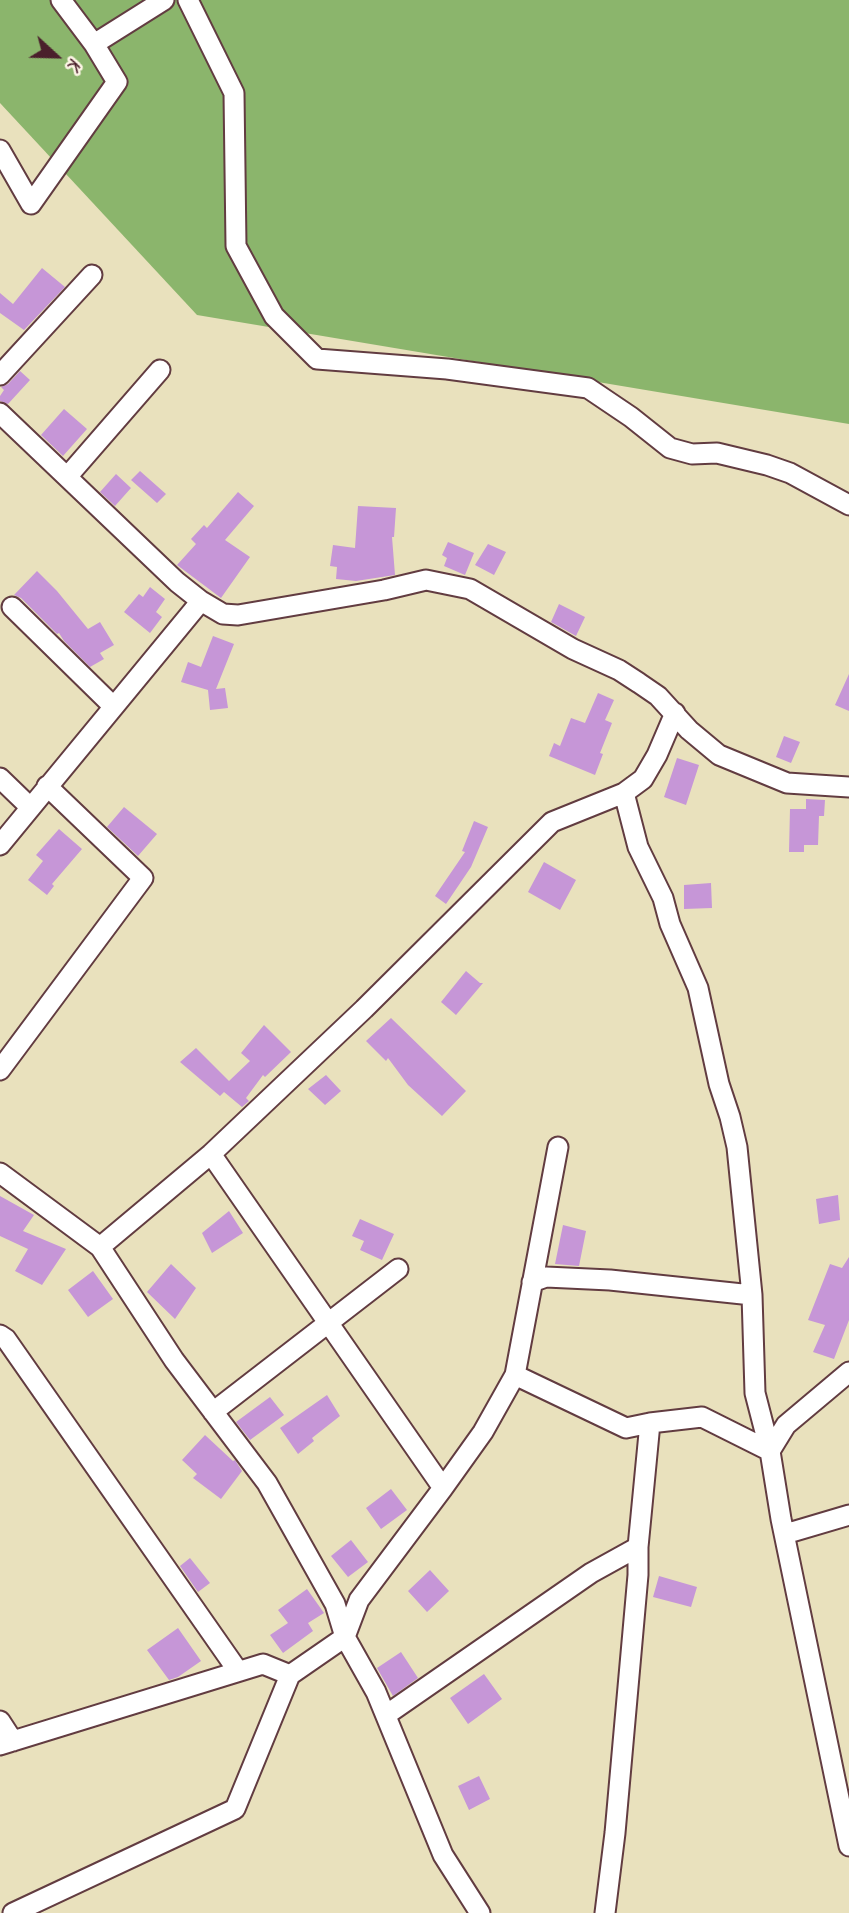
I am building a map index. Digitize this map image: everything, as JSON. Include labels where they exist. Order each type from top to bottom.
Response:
[{"type":"street","points":[[0,150],[31,204],[117,82],[94,44],[61,0]]},
{"type":"street","points":[[94,44],[164,0]]},
{"type":"street","points":[[188,0],[234,93],[236,246],[274,316],[317,359],[447,369],[588,388],[631,417],[670,449],[692,454],[717,453],[767,464],[849,506]]},
{"type":"street","points":[[0,375],[92,275]]},
{"type":"street","points":[[67,477],[160,370]]},
{"type":"street","points":[[0,413],[156,562],[201,601],[223,614],[238,615],[384,590],[426,580],[470,589],[573,649],[639,682],[658,696],[689,730],[719,755],[788,783],[849,787]]},
{"type":"street","points":[[0,845],[201,601]]},
{"type":"street","points":[[12,607],[113,706]]},
{"type":"street","points":[[100,1247],[211,1154],[364,1009],[552,822],[624,793],[643,779],[657,755],[675,713]]},
{"type":"street","points":[[0,778],[30,807]]},
{"type":"street","points":[[0,1070],[143,878],[47,786]]},
{"type":"street","points":[[624,793],[638,847],[663,898],[670,924],[698,988],[719,1084],[737,1147],[752,1295],[755,1393],[770,1451],[849,1846]]},
{"type":"street","points":[[13,1913],[235,1809],[290,1675],[345,1637],[359,1600],[483,1432],[515,1375],[558,1147]]},
{"type":"street","points":[[211,1154],[443,1488]]},
{"type":"street","points":[[0,1172],[100,1247],[174,1360],[267,1483],[335,1604],[345,1637],[376,1692],[443,1855],[480,1913]]},
{"type":"street","points":[[213,1412],[398,1269]]},
{"type":"street","points":[[532,1282],[546,1277],[610,1280],[752,1295]]},
{"type":"street","points":[[2,1340],[238,1671]]},
{"type":"street","points":[[770,1451],[786,1425],[849,1372]]},
{"type":"street","points":[[515,1375],[626,1428],[702,1417],[770,1451]]},
{"type":"street","points":[[606,1913],[650,1423]]},
{"type":"street","points":[[785,1534],[849,1515]]},
{"type":"street","points":[[386,1715],[591,1573],[638,1547]]},
{"type":"street","points":[[0,1721],[6,1743],[263,1664],[290,1675]]},
{"type":"green space","points":[[0,0],[849,0],[849,424],[197,315],[0,103]]},
{"type":"building","points":[[42,268],[65,287],[24,330],[0,313],[0,293],[13,304]]},
{"type":"building","points":[[20,371],[30,380],[8,404],[0,401],[4,390],[1,387],[8,384]]},
{"type":"building","points":[[64,409],[87,429],[63,456],[41,435]]},
{"type":"building","points":[[140,471],[166,494],[157,503],[131,480]]},
{"type":"building","points":[[116,474],[131,488],[115,506],[100,492]]},
{"type":"building","points":[[238,492],[254,506],[225,540],[250,557],[221,598],[177,565],[196,544],[191,539],[204,525],[207,528]]},
{"type":"building","points":[[358,506],[396,508],[392,537],[395,575],[356,581],[336,579],[337,567],[330,566],[333,545],[355,548]]},
{"type":"building","points":[[448,542],[474,553],[465,575],[444,566],[447,558],[442,555]]},
{"type":"building","points":[[488,544],[506,552],[494,575],[475,565]]},
{"type":"building","points":[[37,571],[88,629],[100,622],[114,645],[100,653],[104,659],[90,667],[59,633],[21,598],[14,595]]},
{"type":"building","points":[[150,587],[165,599],[156,612],[162,617],[150,633],[124,612],[139,594],[143,597]]},
{"type":"building","points":[[559,604],[585,617],[576,636],[551,622]]},
{"type":"building","points":[[213,636],[234,644],[216,689],[225,688],[228,708],[210,710],[208,690],[181,682],[188,662],[201,667]]},
{"type":"building","points":[[849,674],[849,711],[835,705]]},
{"type":"building","points":[[598,693],[614,700],[605,720],[612,723],[595,775],[549,756],[554,743],[560,746],[571,718],[585,723]]},
{"type":"building","points":[[784,736],[800,742],[791,763],[776,757]]},
{"type":"building","points":[[677,758],[699,765],[686,805],[664,797]]},
{"type":"building","points":[[806,799],[825,800],[824,816],[819,816],[818,845],[804,845],[804,852],[789,852],[790,809],[806,809]]},
{"type":"building","points":[[124,807],[157,834],[138,856],[107,827]]},
{"type":"building","points":[[474,821],[488,827],[471,867],[446,904],[435,896],[465,852],[462,851]]},
{"type":"building","points":[[59,829],[82,849],[52,884],[54,886],[47,895],[28,880],[43,861],[36,855]]},
{"type":"building","points":[[544,862],[576,880],[560,910],[528,892]]},
{"type":"building","points":[[711,883],[712,908],[684,909],[684,885]]},
{"type":"building","points":[[466,971],[483,983],[456,1015],[441,1002]]},
{"type":"building","points":[[391,1018],[466,1091],[442,1116],[408,1085],[388,1058],[386,1061],[366,1041]]},
{"type":"building","points":[[264,1025],[291,1052],[265,1077],[263,1075],[246,1098],[249,1101],[242,1107],[224,1092],[220,1096],[180,1062],[196,1048],[229,1081],[250,1061],[241,1053]]},
{"type":"building","points":[[326,1075],[341,1091],[325,1105],[308,1089]]},
{"type":"building","points":[[838,1195],[840,1220],[819,1224],[816,1199]]},
{"type":"building","points":[[0,1196],[34,1215],[23,1231],[66,1249],[42,1285],[15,1271],[28,1249],[0,1236]]},
{"type":"building","points":[[229,1211],[243,1233],[212,1253],[202,1233]]},
{"type":"building","points":[[360,1219],[394,1234],[382,1260],[360,1250],[364,1241],[352,1236]]},
{"type":"building","points":[[563,1225],[586,1231],[579,1266],[555,1264]]},
{"type":"building","points":[[849,1257],[849,1320],[834,1359],[813,1352],[825,1325],[808,1320],[830,1264],[842,1268]]},
{"type":"building","points":[[171,1264],[196,1288],[175,1319],[147,1292]]},
{"type":"building","points":[[93,1271],[113,1299],[88,1317],[68,1290]]},
{"type":"building","points":[[327,1395],[340,1416],[312,1438],[314,1441],[298,1454],[280,1428]]},
{"type":"building","points":[[270,1397],[284,1415],[250,1440],[236,1422]]},
{"type":"building","points":[[205,1435],[235,1460],[242,1471],[221,1499],[193,1478],[197,1474],[182,1460]]},
{"type":"building","points":[[391,1489],[407,1510],[381,1529],[366,1508]]},
{"type":"building","points":[[351,1540],[368,1562],[348,1577],[331,1556]]},
{"type":"building","points":[[190,1558],[210,1583],[198,1592],[180,1566]]},
{"type":"building","points":[[430,1570],[449,1591],[427,1612],[408,1591]]},
{"type":"building","points":[[659,1576],[697,1587],[691,1607],[653,1597]]},
{"type":"building","points":[[307,1589],[324,1613],[308,1623],[313,1631],[283,1653],[270,1635],[288,1623],[278,1610]]},
{"type":"building","points":[[178,1628],[201,1661],[169,1680],[147,1650]]},
{"type":"building","points":[[401,1652],[418,1678],[393,1696],[377,1668]]},
{"type":"building","points":[[484,1674],[502,1699],[468,1724],[450,1698]]},
{"type":"building","points":[[479,1776],[490,1799],[469,1810],[458,1786]]}]
